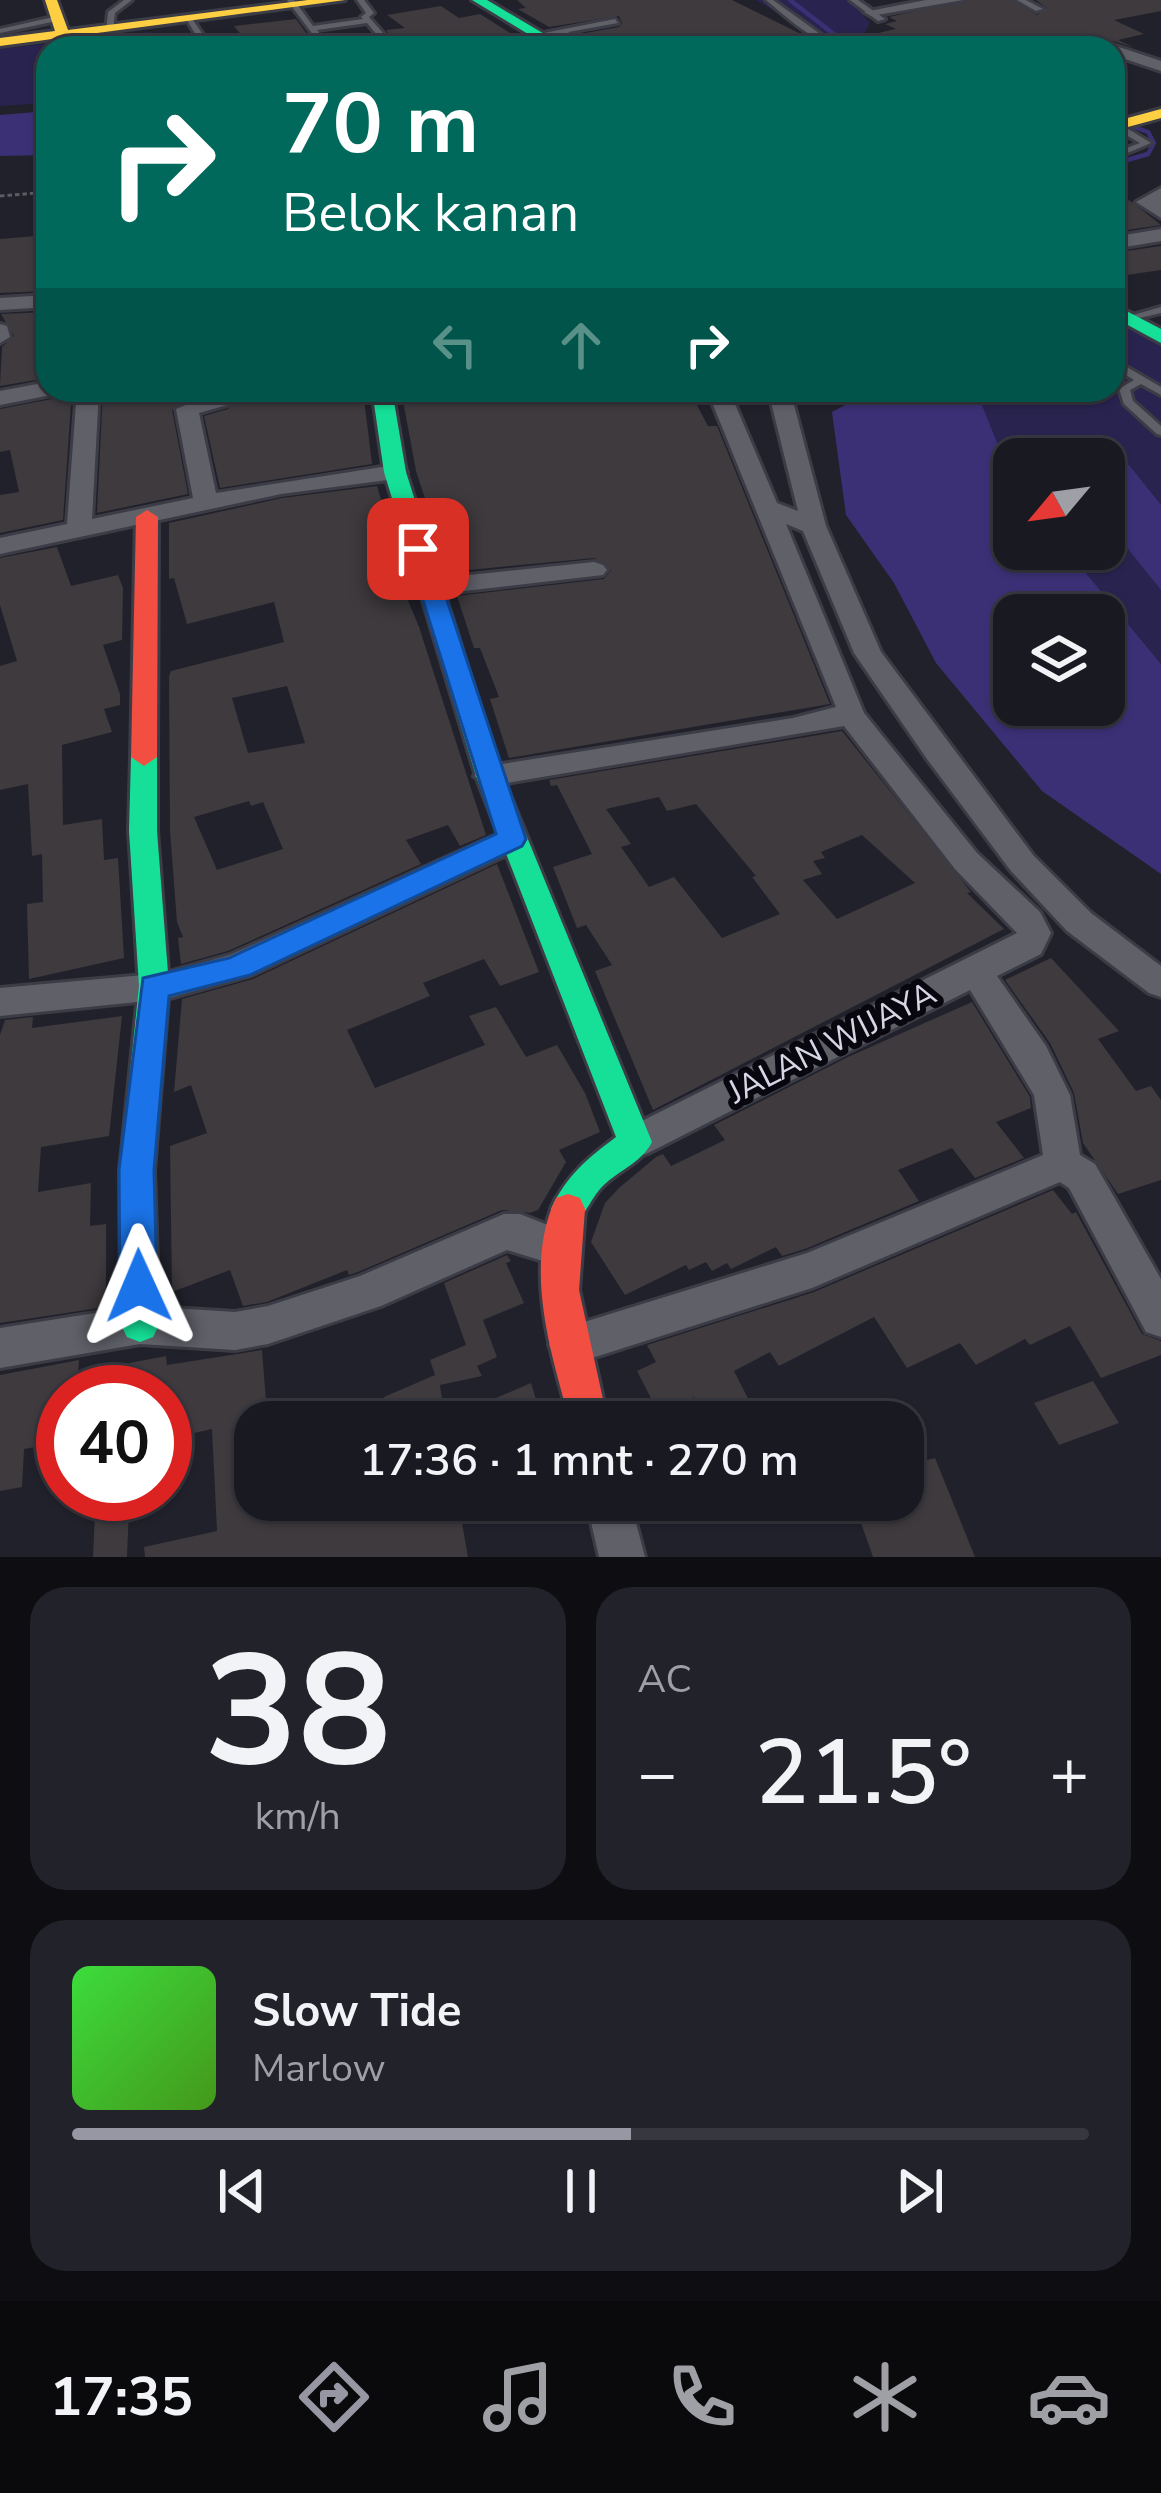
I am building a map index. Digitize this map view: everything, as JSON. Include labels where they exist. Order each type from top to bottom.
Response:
[{"type":"main road","points":[[0,42],[58,18],[109,29],[188,19],[237,6],[339,0]]},
{"type":"main road","points":[[478,0],[550,36]]},
{"type":"main road","points":[[1125,317],[1161,337]]},
{"type":"main road","points":[[384,402],[395,472],[489,776],[635,1142],[583,1184],[561,1226],[559,1283],[584,1401]]},
{"type":"main road","points":[[140,1325],[136,1170],[154,986],[143,831],[147,517]]},
{"type":"street","points":[[876,15],[956,0]]},
{"type":"street","points":[[1125,54],[1155,62]]},
{"type":"street","points":[[1161,193],[1145,202],[1161,212]]},
{"type":"street","points":[[1125,240],[1161,235]]},
{"type":"street","points":[[0,304],[36,302]]},
{"type":"street","points":[[0,398],[36,391]]},
{"type":"street","points":[[79,529],[87,402]]},
{"type":"street","points":[[206,504],[187,410],[213,402]]},
{"type":"street","points":[[489,776],[793,728],[849,713],[852,704],[723,402]]},
{"type":"street","points":[[781,402],[814,526],[868,653],[1022,863],[1079,922],[1161,985]]},
{"type":"street","points":[[0,546],[281,487],[395,472]]},
{"type":"street","points":[[764,506],[814,526]]},
{"type":"street","points":[[430,587],[594,570]]},
{"type":"street","name":"JALAN WIJAYA","points":[[635,1142],[1029,945],[1034,933],[1028,920],[966,861],[849,713]]},
{"type":"street","points":[[0,1002],[189,982],[239,966],[512,839]]},
{"type":"street","points":[[975,971],[1034,1056],[1052,1095],[1063,1164],[1082,1176],[1161,1318]]},
{"type":"street","points":[[570,1345],[812,1270],[1063,1164]]},
{"type":"street","points":[[0,1348],[140,1325],[235,1331],[268,1325],[367,1293],[504,1232],[520,1232],[559,1248]]},
{"type":"street","points":[[613,1521],[622,1557]]},
{"type":"lane","points":[[109,29],[112,12],[128,0]]},
{"type":"lane","points":[[360,0],[370,13],[365,17],[381,36]]},
{"type":"lane","points":[[769,0],[817,36]]},
{"type":"lane","points":[[853,0],[876,15]]},
{"type":"lane","points":[[1020,0],[1039,9]]},
{"type":"lane","points":[[292,3],[317,36]]},
{"type":"lane","points":[[0,31],[58,18]]},
{"type":"lane","points":[[188,19],[200,36]]},
{"type":"lane","points":[[311,28],[368,21]]},
{"type":"lane","points":[[561,36],[614,21]]},
{"type":"lane","points":[[1125,151],[1147,142],[1130,122]]},
{"type":"lane","points":[[1125,314],[1161,310]]},
{"type":"lane","points":[[1125,370],[1161,392]]},
{"type":"lane","points":[[1125,388],[1141,380]]},
{"type":"lane","points":[[1125,392],[1128,402],[1161,432]]},
{"type":"path","points":[[0,196],[36,193]]},
{"type":"shaded area","points":[[756,0],[856,0],[876,12],[863,15],[870,23],[867,36],[814,36]]},
{"type":"shaded area","points":[[36,45],[36,104],[0,106],[0,49]]},
{"type":"shaded area","points":[[36,112],[36,155],[0,156],[0,115]]},
{"type":"shaded area","points":[[1125,326],[1161,346],[1161,664],[1125,620],[1125,594],[1103,594],[1083,570],[1125,570],[1125,438],[995,438],[981,402],[1125,402]]},
{"type":"shaded area","points":[[851,402],[981,402],[995,438],[993,570],[1083,570],[1103,594],[993,594],[993,726],[1125,726],[1125,620],[1161,664],[1161,874],[1042,791],[936,663],[894,583],[846,515],[832,412]]},
{"type":"shaded area","points":[[1125,465],[1161,505],[1161,590],[1125,545]]},
{"type":"building","points":[[517,0],[732,0],[805,36],[585,36],[580,34],[619,27],[619,16],[549,27],[518,9],[526,8]]},
{"type":"building","points":[[967,0],[1013,0],[1037,15],[1047,8],[1036,0],[1161,0],[1161,11],[1114,20],[1144,34],[1125,38],[865,36],[896,29],[885,24],[897,21],[889,17]]},
{"type":"building","points":[[441,6],[459,18],[480,14],[515,36],[391,36],[386,30],[405,28],[387,15]]},
{"type":"building","points":[[296,19],[308,36],[242,36],[234,26]]},
{"type":"building","points":[[1125,198],[1132,202],[1161,225],[1125,230]]},
{"type":"building","points":[[36,236],[36,292],[0,293],[0,239]]},
{"type":"building","points":[[1161,246],[1161,270],[1125,275],[1125,251]]},
{"type":"building","points":[[36,313],[36,380],[0,386],[2,347],[14,336],[1,314]]},
{"type":"building","points":[[71,402],[63,520],[0,533],[0,495],[19,492],[10,450],[0,452],[0,409]]},
{"type":"building","points":[[102,402],[185,402],[172,410],[188,494],[97,513]]},
{"type":"building","points":[[231,402],[364,402],[372,464],[220,488],[204,416],[228,409]]},
{"type":"building","points":[[403,402],[695,402],[708,426],[717,426],[830,704],[509,758],[490,699],[499,697],[480,648],[474,648],[457,596],[604,579],[611,570],[594,558],[449,572],[416,471]]},
{"type":"building","points":[[377,486],[396,549],[378,553],[395,595],[405,593],[419,627],[486,835],[460,846],[448,825],[406,840],[421,864],[228,951],[181,964],[178,938],[183,937],[177,922],[170,831],[169,676],[171,671],[284,642],[274,602],[187,624],[174,578],[169,579],[169,523],[282,498]],"holes":[[[287,686],[305,743],[248,753],[232,698]],[[249,801],[251,806],[263,802],[283,849],[217,870],[194,817]]]},
{"type":"building","points":[[57,547],[71,586],[118,575],[123,588],[122,640],[103,645],[120,694],[120,705],[104,709],[112,732],[62,745],[63,825],[102,819],[104,860],[118,858],[124,958],[29,979],[27,904],[43,902],[42,854],[32,856],[28,784],[0,790],[0,666],[17,661],[0,605],[0,558]]},
{"type":"building","points":[[842,731],[971,892],[967,893],[1004,929],[653,1110],[595,971],[612,965],[586,925],[577,928],[553,867],[592,854],[557,785],[551,786],[549,780]],"holes":[[[659,797],[667,811],[696,804],[756,876],[752,877],[780,914],[722,938],[674,877],[649,887],[621,847],[631,844],[606,809]],[[862,835],[915,883],[837,919],[803,880],[822,874],[813,861],[825,858],[821,852]]]},
{"type":"building","points":[[497,864],[539,972],[500,986],[484,959],[423,983],[430,996],[347,1030],[375,1088],[485,1045],[469,1016],[496,1007],[526,1057],[557,1045],[585,1093],[600,1132],[559,1150],[566,1162],[538,1210],[530,1213],[502,1210],[358,1272],[349,1275],[347,1270],[267,1302],[243,1306],[230,1270],[172,1292],[170,1146],[207,1133],[191,1085],[174,1092],[182,999],[253,979]]},
{"type":"building","points":[[1051,958],[1119,1031],[1098,1039],[1136,1091],[1151,1086],[1161,1100],[1161,1180],[1118,1194],[1083,1143],[1074,1093],[1050,1043],[1005,980]]},
{"type":"building","points":[[972,1002],[1030,1097],[1031,1108],[996,1122],[1024,1158],[975,1178],[952,1148],[898,1170],[919,1201],[805,1249],[782,1256],[776,1247],[731,1269],[727,1263],[712,1271],[706,1262],[689,1270],[686,1265],[625,1295],[591,1242],[605,1203],[619,1188],[656,1157],[663,1154],[671,1166],[725,1140],[714,1125],[848,1057]]},
{"type":"building","points":[[122,1016],[109,1136],[41,1147],[38,1192],[91,1183],[90,1226],[106,1224],[106,1307],[0,1323],[0,1035],[5,1020],[33,1017],[32,1028]]},
{"type":"building","points":[[1053,1190],[1072,1214],[1076,1212],[1142,1334],[1161,1341],[1161,1355],[1101,1378],[1070,1326],[1030,1345],[1025,1339],[976,1365],[960,1343],[907,1368],[874,1317],[779,1366],[770,1352],[734,1371],[749,1401],[696,1401],[694,1397],[652,1401],[637,1371],[656,1362],[647,1345],[814,1292]]},
{"type":"building","points":[[507,1255],[511,1261],[506,1263],[524,1303],[483,1320],[497,1357],[477,1366],[482,1376],[440,1385],[442,1401],[385,1401],[384,1397],[435,1375],[430,1360],[466,1345],[444,1283]]},
{"type":"building","points":[[262,1350],[266,1401],[234,1401],[234,1521],[462,1521],[468,1557],[145,1557],[144,1547],[217,1531],[212,1429],[192,1434],[192,1365],[167,1365]]},
{"type":"building","points":[[166,1356],[167,1365],[119,1365]]},
{"type":"building","points":[[36,1368],[36,1447],[24,1449],[22,1487],[0,1491],[0,1375]]},
{"type":"building","points":[[1093,1381],[1119,1423],[1059,1445],[1034,1403]]},
{"type":"building","points":[[531,1383],[537,1401],[489,1401]]},
{"type":"building","points":[[935,1458],[975,1557],[873,1557],[860,1521],[924,1521],[924,1461]]},
{"type":"building","points":[[95,1521],[128,1521],[127,1557],[93,1557]]},
{"type":"waterway","points":[[790,0],[839,36]]},
{"type":"waterway","points":[[1125,123],[1148,132],[1154,143],[1148,154],[1125,161]]},
{"type":"traffic: fast","points":[[478,0],[540,36]]},
{"type":"traffic: fast","points":[[1125,316],[1161,337]]},
{"type":"traffic: fast","points":[[384,402],[395,472],[489,776],[635,1142],[589,1177],[568,1209]]},
{"type":"traffic: fast","points":[[140,1325],[137,1170],[154,986],[143,831],[144,757]]},
{"type":"traffic: slow","points":[[51,0],[63,35]]},
{"type":"traffic: slow","points":[[48,36],[339,0]]},
{"type":"traffic: slow","points":[[0,42],[36,38]]},
{"type":"traffic: slow","points":[[1125,124],[1161,113]]},
{"type":"traffic: jam","points":[[144,757],[147,517]]},
{"type":"traffic: jam","points":[[568,1209],[560,1290],[583,1401]]},
{"type":"route","points":[[139,1286],[136,1170],[154,986],[189,982],[239,966],[512,839],[418,549]]}]
